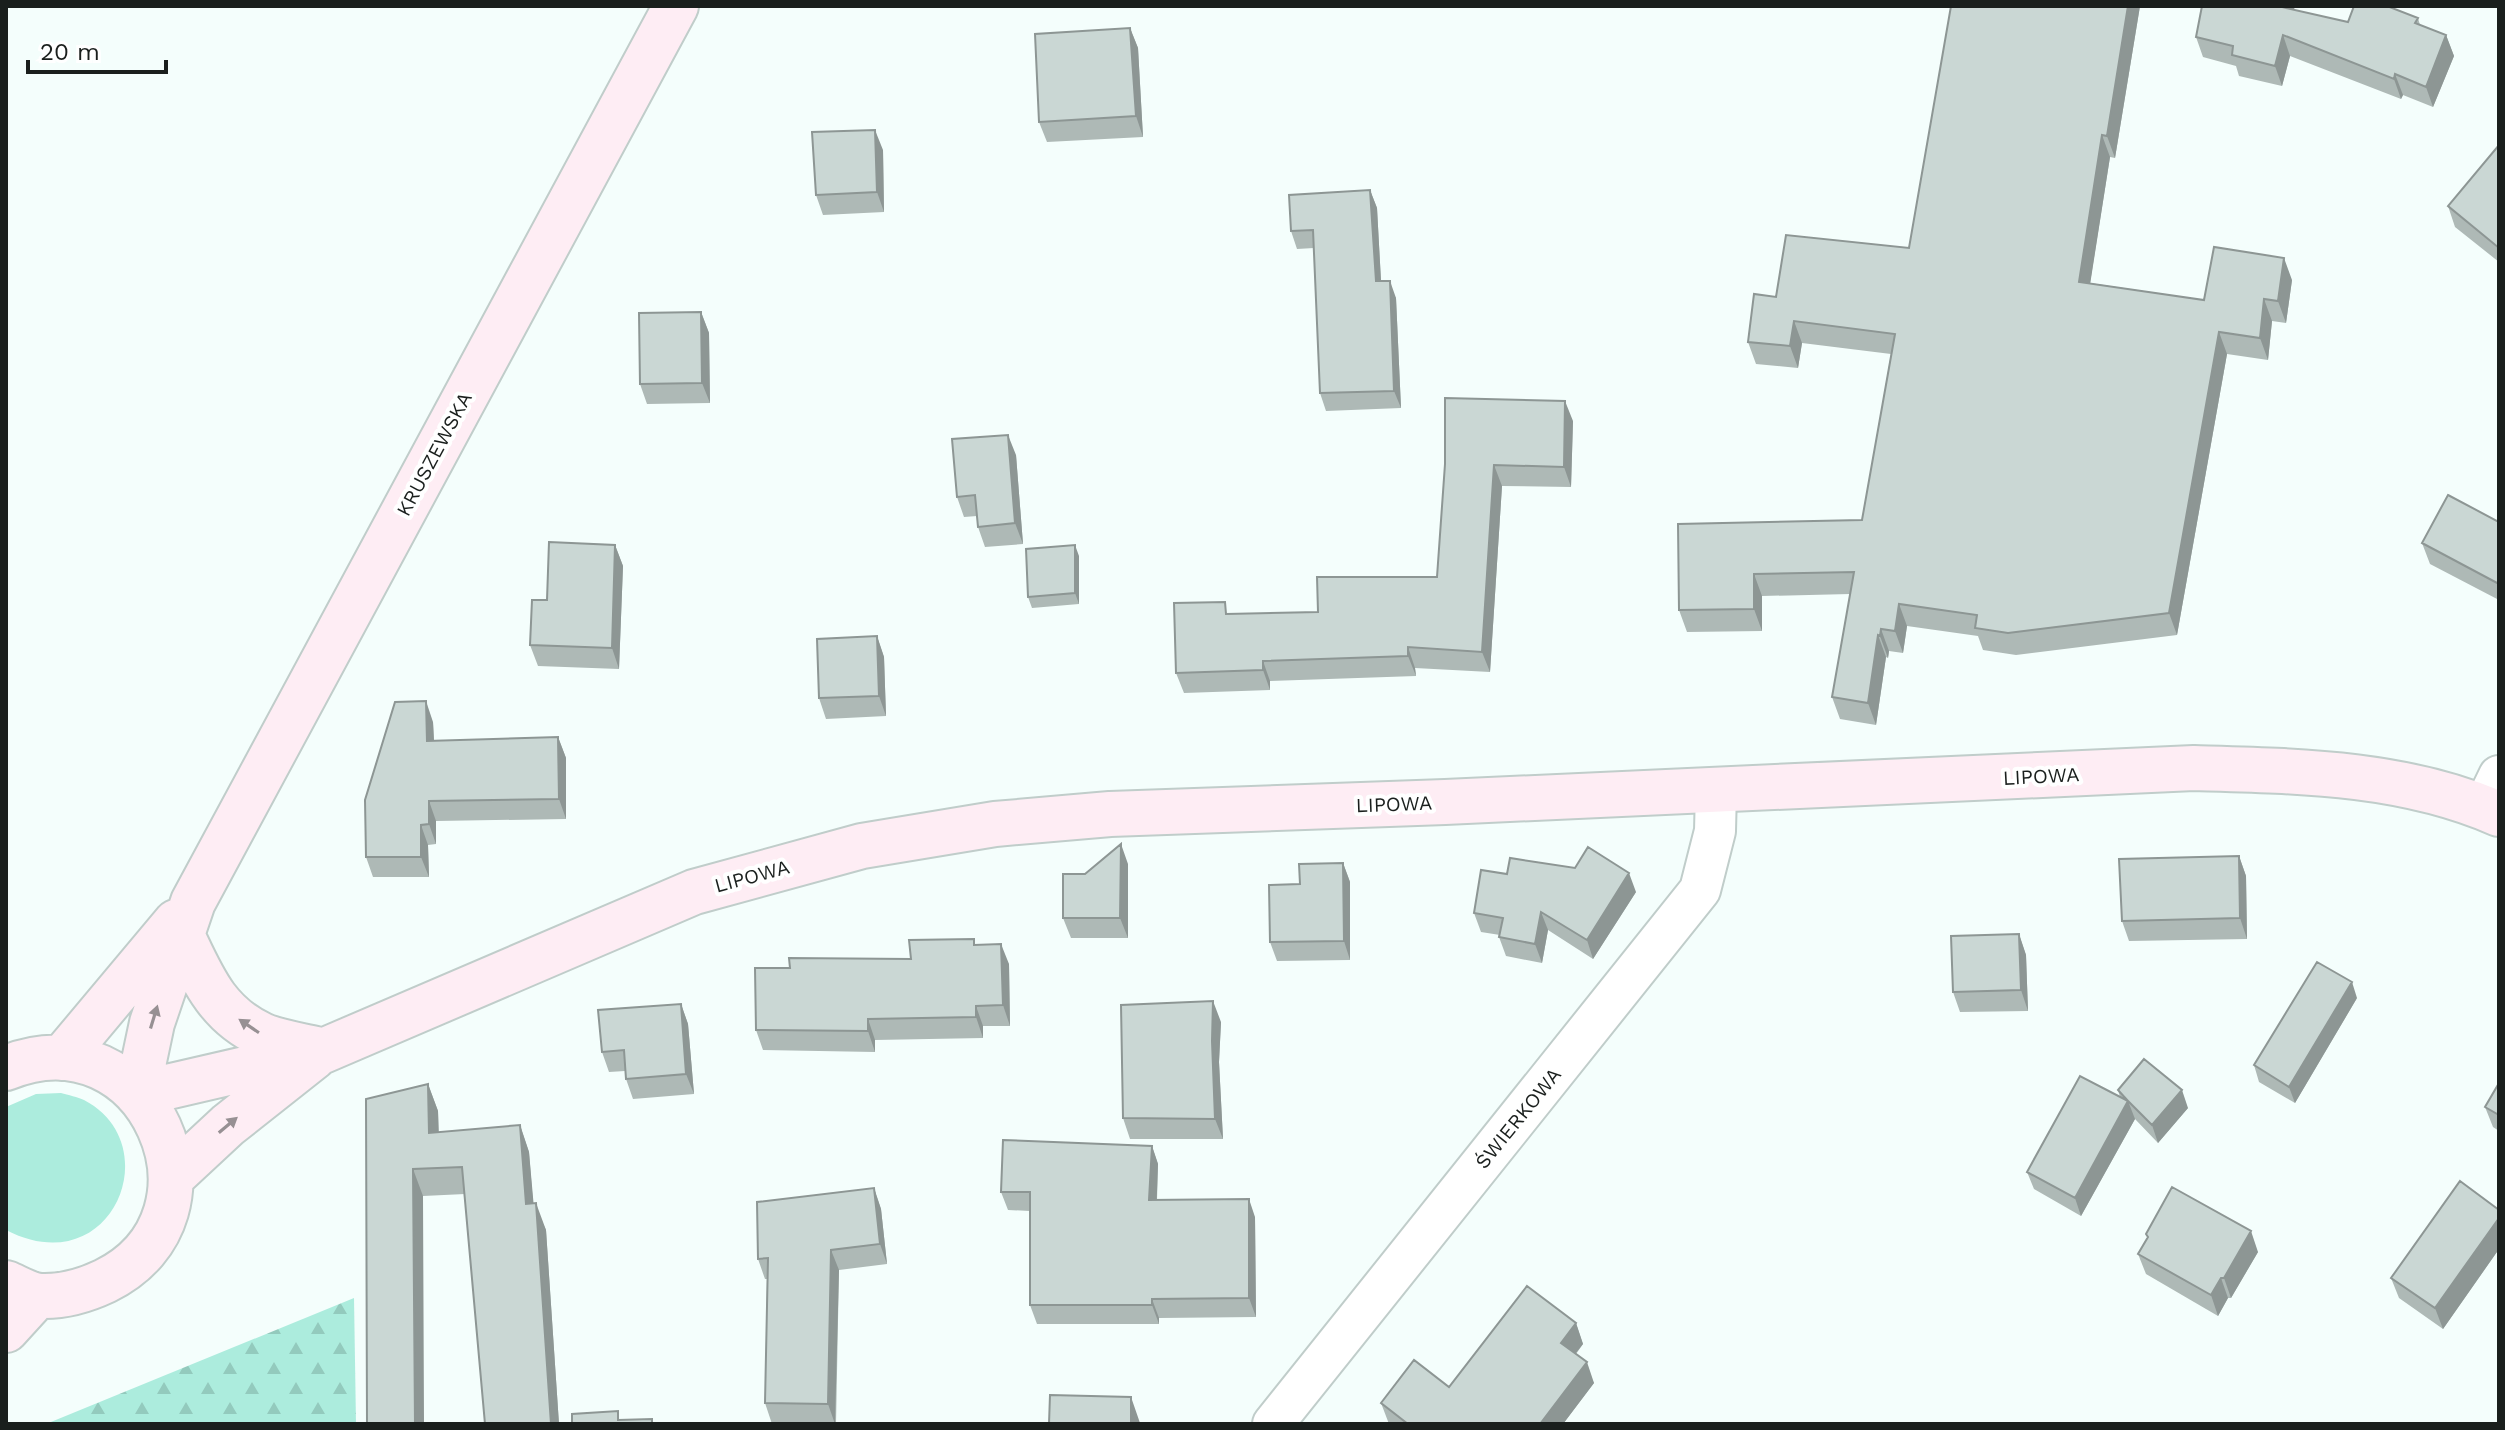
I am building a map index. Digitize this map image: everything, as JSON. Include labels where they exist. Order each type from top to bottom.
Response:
[{"type":"street","name":"KRUSZEWSKA","points":[[137,1094],[152,1023],[188,919],[676,6]]},
{"type":"street","name":"LIPOWA","points":[[137,1094],[323,1051],[694,892],[862,846],[995,824],[1110,814],[2194,768],[2311,771],[2494,799]]},
{"type":"street","name":"ŚWIERKOWA","points":[[1273,1424],[1700,890],[1715,831],[1716,790]]},
{"type":"street","name":"KRUSZEWSKA","points":[[62,1058],[188,919]]},
{"type":"street","points":[[188,919],[213,998],[262,1035],[323,1051]]},
{"type":"street","name":"LIPOWA","points":[[171,1178],[228,1125],[323,1051]]},
{"type":"street","points":[[6,1068],[25,1061],[62,1058],[95,1065],[124,1081],[137,1094],[163,1133],[171,1163],[169,1201],[160,1225],[143,1253],[118,1275],[89,1289],[22,1290],[6,1330]]},
{"type":"green space","points":[[61,1093],[84,1100],[109,1120],[123,1147],[125,1175],[117,1202],[100,1225],[75,1239],[43,1242],[6,1230],[6,1107],[36,1094]]},
{"type":"green space","points":[[354,1298],[356,1424],[46,1424]]},
{"type":"building","points":[[1951,6],[2128,6],[2107,136],[2102,135],[2079,282],[2204,300],[2214,247],[2284,258],[2278,301],[2264,299],[2260,338],[2219,332],[2169,613],[2008,633],[1975,628],[1977,615],[1899,604],[1895,631],[1881,629],[1878,635],[1868,703],[1832,697],[1854,572],[1754,574],[1754,609],[1679,610],[1678,524],[1862,520],[1895,334],[1794,321],[1790,346],[1748,342],[1754,294],[1776,297],[1786,235],[1909,248]]},
{"type":"building","points":[[2202,6],[2282,6],[2348,22],[2354,6],[2387,6],[2418,18],[2415,23],[2446,35],[2426,87],[2395,74],[2394,79],[2283,35],[2275,66],[2232,55],[2233,46],[2196,37]]},
{"type":"building","points":[[1130,28],[1136,116],[1039,122],[1035,34]]},
{"type":"building","points":[[875,130],[877,192],[816,195],[812,132]]},
{"type":"building","points":[[2499,145],[2499,248],[2448,206]]},
{"type":"building","points":[[1370,190],[1376,281],[1390,281],[1394,391],[1320,393],[1313,230],[1291,231],[1289,195]]},
{"type":"building","points":[[701,312],[702,383],[640,384],[639,313]]},
{"type":"building","points":[[1445,398],[1565,401],[1564,467],[1494,465],[1482,652],[1408,647],[1408,656],[1263,661],[1263,670],[1176,673],[1174,603],[1225,602],[1226,614],[1318,612],[1317,577],[1437,577],[1445,464]]},
{"type":"building","points":[[1008,435],[1015,523],[978,527],[975,495],[957,497],[952,439]]},
{"type":"building","points":[[2448,495],[2499,522],[2499,584],[2422,543]]},
{"type":"building","points":[[549,542],[615,545],[612,648],[530,645],[532,600],[547,600]]},
{"type":"building","points":[[1075,545],[1075,593],[1028,597],[1026,549]]},
{"type":"building","points":[[877,636],[879,696],[819,698],[817,639]]},
{"type":"building","points":[[426,701],[427,741],[558,737],[559,799],[429,801],[429,824],[421,825],[421,857],[366,857],[365,800],[395,702]]},
{"type":"building","points":[[1121,844],[1120,918],[1063,918],[1063,874],[1085,874]]},
{"type":"building","points":[[1588,847],[1629,873],[1587,940],[1541,912],[1535,944],[1499,937],[1503,918],[1474,913],[1481,870],[1507,874],[1510,858],[1575,868]]},
{"type":"building","points":[[2239,856],[2240,918],[2122,921],[2119,859]]},
{"type":"building","points":[[1343,863],[1344,941],[1270,942],[1269,885],[1300,884],[1299,864]]},
{"type":"building","points":[[2019,934],[2021,990],[1953,992],[1951,936]]},
{"type":"building","points":[[974,939],[974,945],[1001,944],[1003,1005],[976,1006],[976,1017],[868,1019],[868,1031],[756,1030],[755,968],[790,968],[789,958],[911,959],[909,940]]},
{"type":"building","points":[[2317,962],[2352,982],[2289,1087],[2254,1065]]},
{"type":"building","points":[[1213,1001],[1215,1119],[1123,1118],[1121,1005]]},
{"type":"building","points":[[681,1004],[686,1074],[626,1079],[624,1050],[602,1052],[598,1010]]},
{"type":"building","points":[[2144,1059],[2182,1090],[2152,1125],[2118,1090]]},
{"type":"building","points":[[2080,1076],[2128,1101],[2075,1198],[2027,1172]]},
{"type":"building","points":[[2499,1083],[2499,1115],[2485,1107]]},
{"type":"building","points":[[428,1084],[429,1133],[520,1125],[526,1204],[536,1203],[551,1424],[485,1424],[462,1167],[413,1169],[415,1424],[367,1424],[366,1099]]},
{"type":"building","points":[[1003,1140],[1152,1146],[1149,1200],[1249,1199],[1249,1298],[1152,1299],[1152,1305],[1030,1305],[1030,1192],[1001,1192]]},
{"type":"building","points":[[2460,1181],[2499,1210],[2499,1218],[2435,1308],[2391,1278]]},
{"type":"building","points":[[2172,1187],[2251,1231],[2211,1295],[2138,1254]]},
{"type":"building","points":[[874,1188],[880,1244],[831,1250],[828,1404],[765,1403],[768,1258],[758,1259],[757,1202]]},
{"type":"building","points":[[1527,1286],[1576,1323],[1561,1343],[1587,1362],[1540,1424],[1408,1424],[1381,1403],[1414,1360],[1449,1387]]},
{"type":"building","points":[[1050,1395],[1131,1397],[1131,1424],[1049,1424]]},
{"type":"building","points":[[618,1411],[618,1420],[652,1419],[652,1424],[572,1424],[572,1414]]}]
